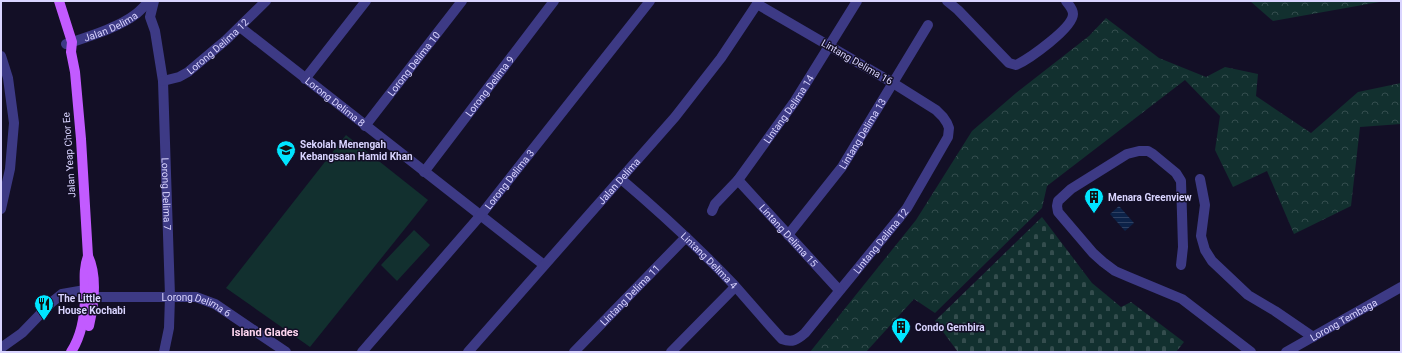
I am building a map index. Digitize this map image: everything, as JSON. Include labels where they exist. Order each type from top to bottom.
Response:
[{"type":"main road","name":"Jalan Yeap Chor Ee","points":[[51,1],[70,46]]},
{"type":"main road","name":"Jalan Yeap Chor Ee","points":[[59,1],[75,72],[81,139],[88,256],[92,265],[94,296],[89,325],[79,352]]},
{"type":"main road","name":"Jalan Yeap Chor Ee","points":[[71,352],[80,333],[84,317],[84,266],[88,256]]},
{"type":"street","name":"Jalan Delima","points":[[70,46],[126,20],[136,14],[150,1]]},
{"type":"street","name":"Lorong Delima 7","points":[[154,1],[150,17],[155,31],[163,81],[170,296],[169,328],[164,352]]},
{"type":"street","name":"Lorong Delima 12","points":[[163,81],[179,77],[188,72],[240,27],[266,1]]},
{"type":"street","points":[[305,79],[366,1]]},
{"type":"street","name":"Lorong Delima 10","points":[[365,126],[462,1]]},
{"type":"street","name":"Lorong Delima 9","points":[[424,172],[554,1]]},
{"type":"street","name":"Lorong Delima 3","points":[[362,352],[480,216],[650,1]]},
{"type":"street","name":"Lintang Delima 14","points":[[712,211],[715,204],[738,180],[795,101],[857,1]]},
{"type":"street","points":[[947,1],[958,10],[1009,63],[1016,65],[1020,64],[1051,41],[1069,24],[1073,16],[1073,10],[1066,1]]},
{"type":"street","name":"Jalan Delima","points":[[468,352],[686,103],[721,58],[758,2]]},
{"type":"street","name":"Lintang Delima 16","points":[[758,2],[936,110],[943,117],[949,128]]},
{"type":"street","name":"Lorong Delima 7","points":[[136,14],[148,26],[155,37]]},
{"type":"street","name":"Lintang Delima 13","points":[[788,236],[842,167],[928,25]]},
{"type":"street","name":"Lorong Delima 8","points":[[240,27],[544,265]]},
{"type":"street","points":[[1,56],[8,78],[14,123],[10,169],[1,209]]},
{"type":"street","name":"Lintang Delima 12","points":[[794,341],[805,333],[907,208],[948,137],[949,128]]},
{"type":"street","points":[[1181,265],[1183,247],[1180,181],[1176,173],[1150,152],[1142,150],[1127,154],[1071,189],[1058,201],[1058,212],[1093,253],[1104,262],[1130,278],[1191,304],[1251,352]]},
{"type":"street","name":"Lintang Delima 4","points":[[621,179],[661,213],[686,237],[735,287],[782,339],[788,342],[794,341]]},
{"type":"street","points":[[1200,179],[1205,205],[1202,236],[1205,250],[1212,261],[1248,295],[1313,336]]},
{"type":"street","name":"Lintang Delima 15","points":[[738,180],[839,290]]},
{"type":"street","name":"Lintang Delima 11","points":[[574,352],[686,237]]},
{"type":"street","points":[[671,352],[735,287]]},
{"type":"street","name":"Lorong Tembaga","points":[[1286,352],[1401,287]]},
{"type":"street","points":[[1,348],[22,333],[52,302],[62,294],[85,290]]},
{"type":"street","name":"Lorong Delima 6","points":[[94,296],[196,297],[215,304],[286,352]]},
{"type":"green space","points":[[1250,1],[1385,1],[1273,21]]},
{"type":"green space","points":[[1106,18],[1159,58],[1206,77],[1225,67],[1258,74],[1256,96],[1311,133],[1358,92],[1401,83],[1401,124],[1360,127],[1351,206],[1294,234],[1267,171],[1233,187],[1215,150],[1220,116],[1185,80],[1047,186],[1042,208],[935,313],[914,299],[866,352],[810,352],[916,220],[972,131],[1016,93],[1089,36]]},
{"type":"green space","points":[[346,135],[428,200],[310,347],[226,288]]},
{"type":"green space","points":[[1042,217],[1092,283],[1121,307],[1131,302],[1184,342],[1176,352],[958,352],[935,321]]},
{"type":"green space","points":[[414,230],[430,245],[397,281],[381,265]]},
{"type":"water","points":[[1119,206],[1134,223],[1125,231],[1110,214]]},
{"type":"place","name":"Sekolah Menengah Kebangsaan Hamid Khan","points":[[286,167]]},
{"type":"place","name":"Menara Greenview","points":[[1094,214]]},
{"type":"place","name":"The Little House Kochabi","points":[[44,321]]},
{"type":"place","name":"Condo Gembira","points":[[901,344]]},
{"type":"district","name":"Island Glades","points":[[265,332]]}]
